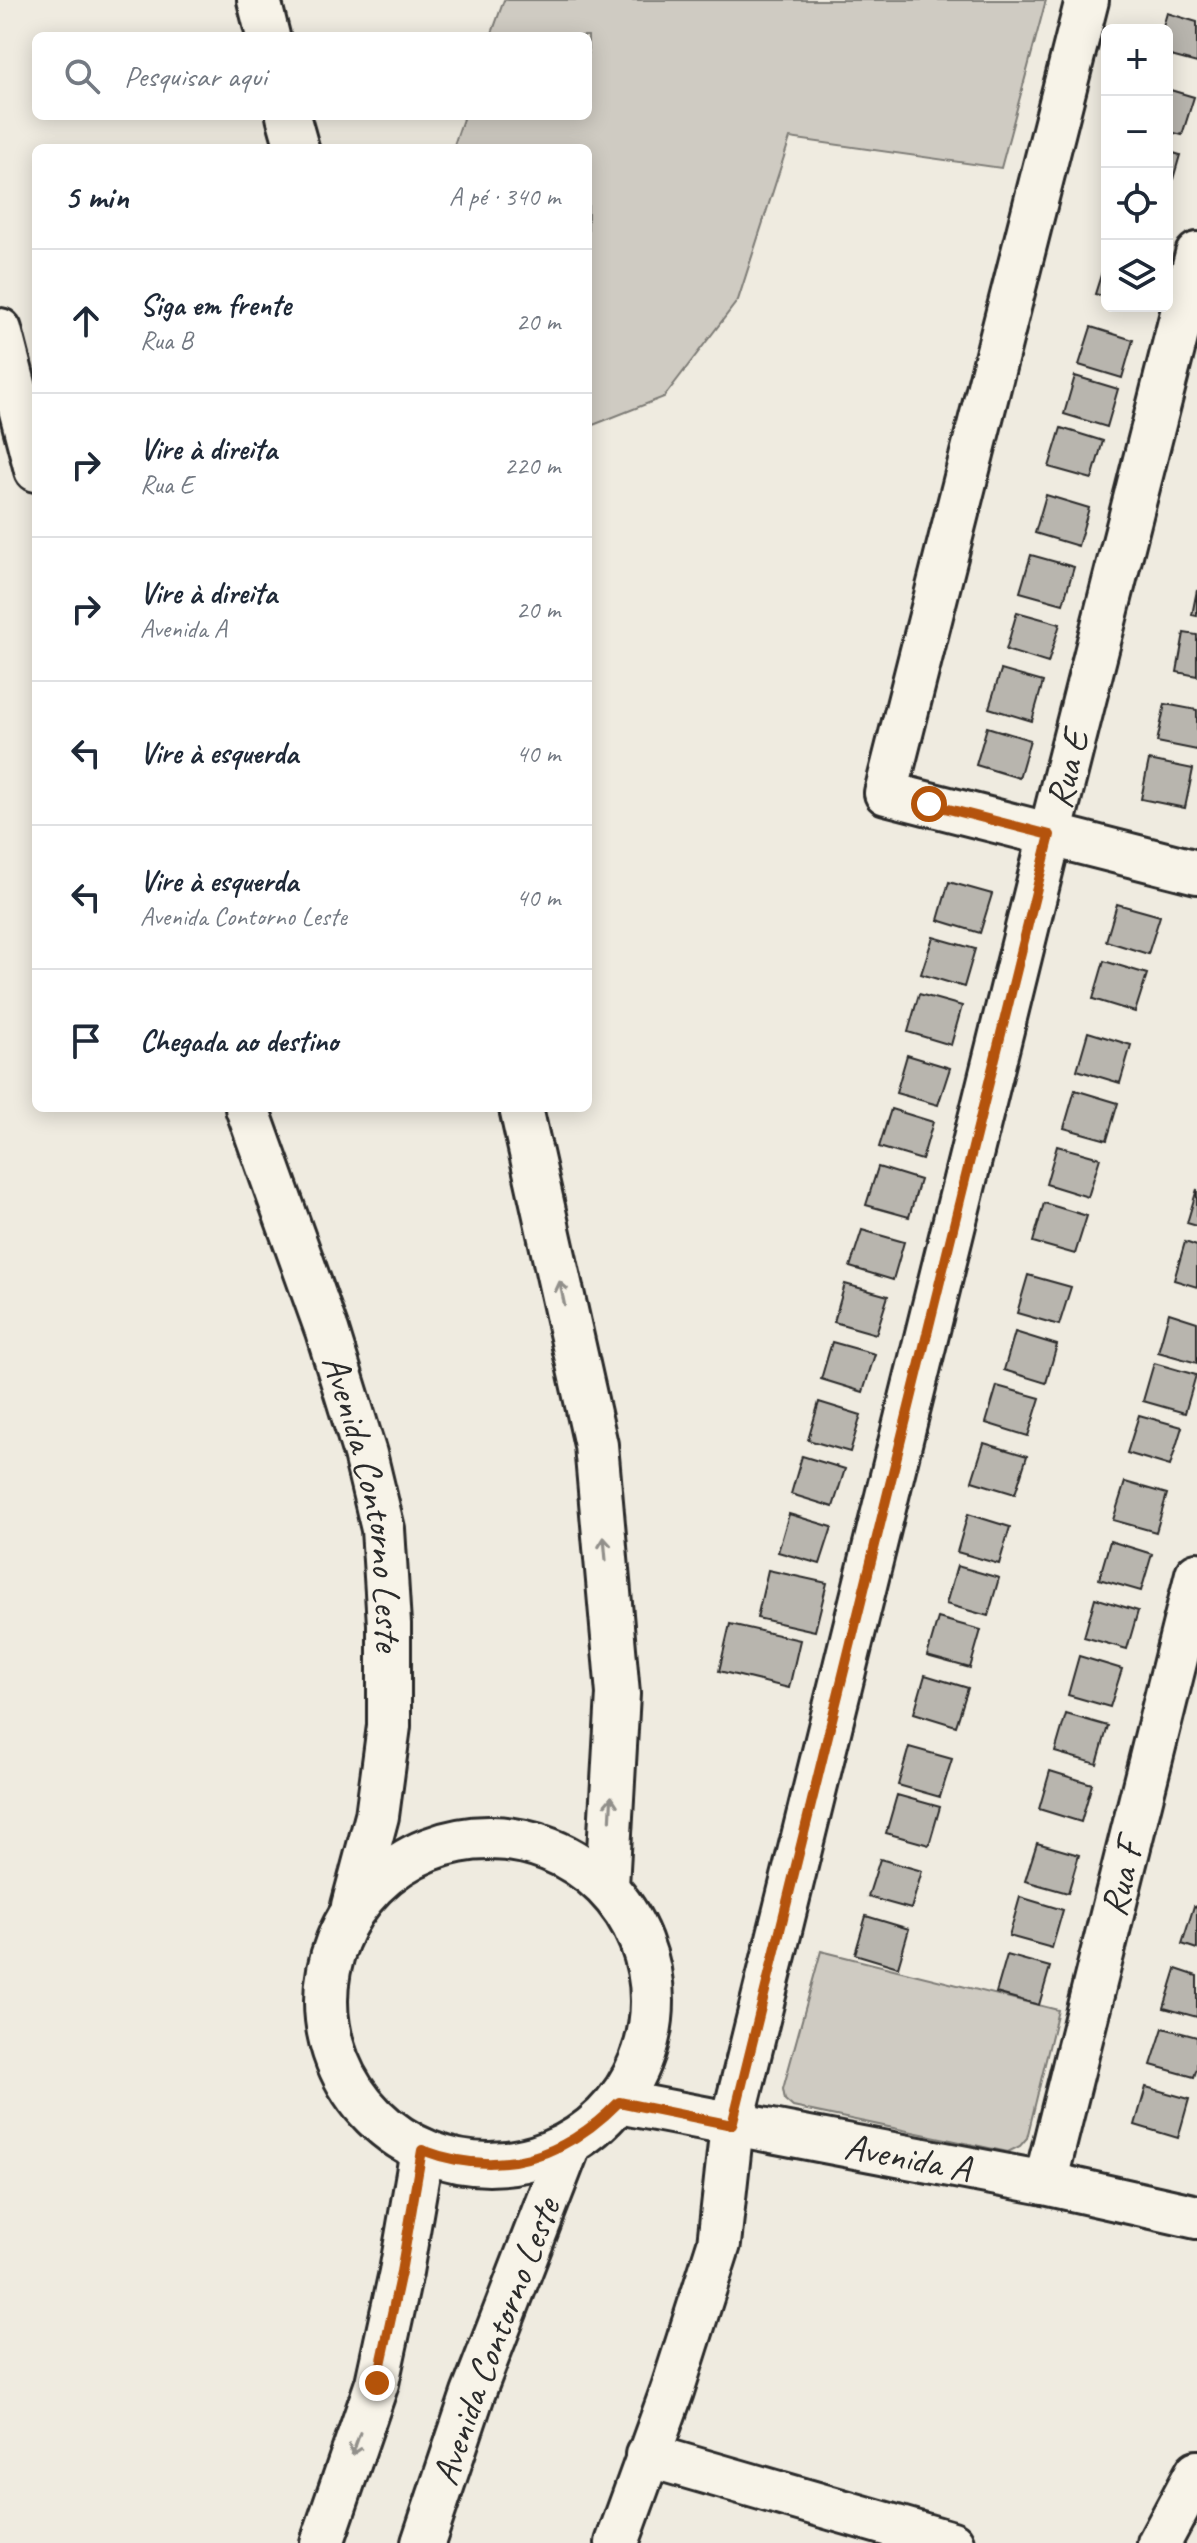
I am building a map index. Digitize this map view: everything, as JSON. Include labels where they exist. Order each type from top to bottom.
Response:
[{"type":"street","points":[[259,0],[267,32]]},
{"type":"street","points":[[1087,0],[886,793],[1197,872]]},
{"type":"street","points":[[289,120],[296,144]]},
{"type":"street","name":"Rua E","points":[[617,2543],[672,2391],[719,2244],[732,2125],[1050,835],[1197,254]]},
{"type":"street","points":[[0,330],[32,454]]},
{"type":"street","name":"Avenida Contorno Leste","points":[[248,1112],[327,1331],[365,1454],[383,1529],[389,1624],[389,1726],[377,1816],[352,1911]]},
{"type":"street","points":[[522,1112],[596,1445],[618,1694],[607,1886]]},
{"type":"street","name":"Rua F","points":[[1045,2183],[1197,1574]]},
{"type":"street","points":[[492,1837],[534,1843],[573,1860],[607,1886],[628,1913],[643,1943],[652,1976],[653,2010],[648,2044],[636,2075],[619,2102],[596,2125],[570,2143],[542,2156],[513,2163],[462,2162],[422,2150],[382,2125],[351,2090],[331,2047],[324,2000],[331,1953],[352,1911],[378,1880],[411,1856],[450,1842],[492,1837]]},
{"type":"street","name":"Avenida A","points":[[619,2102],[1045,2183],[1197,2217]]},
{"type":"street","name":"Avenida Contorno Leste","points":[[423,2543],[473,2394],[570,2143]]},
{"type":"street","points":[[322,2543],[377,2383],[401,2272],[422,2150]]},
{"type":"street","points":[[647,2455],[952,2543]]},
{"type":"street","points":[[1159,2543],[1197,2472]]},
{"type":"shaded area","points":[[504,0],[1046,0],[1001,168],[790,138],[738,300],[664,397],[592,425],[592,144],[454,144],[463,120],[592,120],[592,32],[492,32]]},
{"type":"shaded area","points":[[821,1951],[1058,2010],[1027,2138],[1020,2146],[1008,2152],[793,2107],[785,2100],[783,2089]]},
{"type":"building","points":[[1167,13],[1197,22],[1197,63],[1173,57],[1173,24],[1164,24]]},
{"type":"building","points":[[1173,91],[1194,97],[1182,135],[1173,133]]},
{"type":"building","points":[[1173,153],[1180,155],[1173,179]]},
{"type":"building","points":[[1101,275],[1101,296],[1095,294]]},
{"type":"building","points":[[1091,327],[1133,340],[1122,378],[1079,365]]},
{"type":"building","points":[[1075,376],[1118,389],[1107,427],[1064,414]]},
{"type":"building","points":[[1061,428],[1103,441],[1092,479],[1049,467]]},
{"type":"building","points":[[1046,495],[1089,508],[1078,546],[1035,533]]},
{"type":"building","points":[[1031,555],[1074,567],[1063,604],[1020,592]]},
{"type":"building","points":[[1197,590],[1197,616],[1192,615]]},
{"type":"building","points":[[1017,612],[1060,624],[1048,663],[1006,650]]},
{"type":"building","points":[[1184,633],[1197,635],[1197,676],[1177,672]]},
{"type":"building","points":[[1001,670],[1043,682],[1032,721],[989,708]]},
{"type":"building","points":[[1165,704],[1197,710],[1197,750],[1157,742]]},
{"type":"building","points":[[987,727],[1030,740],[1019,778],[976,765]]},
{"type":"building","points":[[1149,760],[1193,769],[1185,808],[1141,799]]},
{"type":"building","points":[[949,882],[992,894],[980,933],[938,920]]},
{"type":"building","points":[[1117,904],[1160,916],[1148,954],[1106,941]]},
{"type":"building","points":[[933,937],[975,949],[964,987],[921,974]]},
{"type":"building","points":[[1104,961],[1147,974],[1135,1012],[1093,999]]},
{"type":"building","points":[[919,994],[962,1006],[951,1045],[908,1032]]},
{"type":"building","points":[[1088,1032],[1131,1045],[1120,1083],[1077,1070]]},
{"type":"building","points":[[907,1055],[950,1068],[938,1105],[896,1093]]},
{"type":"building","points":[[1075,1090],[1118,1103],[1107,1140],[1064,1128]]},
{"type":"building","points":[[891,1109],[933,1122],[922,1160],[879,1147]]},
{"type":"building","points":[[1057,1146],[1100,1158],[1088,1197],[1046,1184]]},
{"type":"building","points":[[878,1167],[920,1180],[909,1217],[866,1205]]},
{"type":"building","points":[[1197,1189],[1197,1226],[1187,1223]]},
{"type":"building","points":[[1044,1203],[1087,1216],[1075,1254],[1033,1242]]},
{"type":"building","points":[[862,1230],[904,1242],[893,1280],[850,1267]]},
{"type":"building","points":[[1185,1242],[1197,1246],[1197,1287],[1174,1280]]},
{"type":"building","points":[[1028,1275],[1071,1287],[1059,1325],[1017,1313]]},
{"type":"building","points":[[845,1284],[888,1296],[876,1334],[834,1322]]},
{"type":"building","points":[[1169,1313],[1197,1322],[1197,1363],[1158,1352]]},
{"type":"building","points":[[1015,1332],[1057,1345],[1046,1383],[1004,1370]]},
{"type":"building","points":[[832,1342],[875,1354],[863,1392],[821,1379]]},
{"type":"building","points":[[1154,1363],[1196,1375],[1185,1413],[1143,1401]]},
{"type":"building","points":[[997,1386],[1040,1398],[1028,1436],[986,1423]]},
{"type":"building","points":[[819,1402],[861,1415],[850,1452],[808,1440]]},
{"type":"building","points":[[1139,1415],[1182,1427],[1170,1466],[1127,1453]]},
{"type":"building","points":[[984,1443],[1027,1456],[1015,1494],[972,1481]]},
{"type":"building","points":[[802,1456],[845,1469],[833,1507],[791,1494]]},
{"type":"building","points":[[1125,1482],[1167,1494],[1156,1532],[1113,1520]]},
{"type":"building","points":[[789,1514],[832,1527],[820,1564],[778,1552]]},
{"type":"building","points":[[968,1514],[1010,1527],[999,1564],[957,1552]]},
{"type":"building","points":[[1110,1541],[1152,1554],[1141,1591],[1099,1579]]},
{"type":"building","points":[[957,1566],[999,1578],[988,1616],[946,1604]]},
{"type":"building","points":[[768,1570],[827,1583],[815,1631],[757,1618]]},
{"type":"building","points":[[1095,1598],[1138,1611],[1127,1649],[1084,1637]]},
{"type":"building","points":[[938,1618],[981,1630],[970,1668],[927,1656]]},
{"type":"building","points":[[730,1624],[800,1640],[789,1688],[719,1671]]},
{"type":"building","points":[[1079,1656],[1122,1669],[1110,1707],[1068,1695]]},
{"type":"building","points":[[925,1675],[968,1688],[956,1726],[914,1713]]},
{"type":"building","points":[[1066,1714],[1108,1726],[1097,1764],[1055,1752]]},
{"type":"building","points":[[909,1747],[952,1759],[940,1797],[898,1785]]},
{"type":"building","points":[[1050,1771],[1092,1784],[1081,1822],[1039,1809]]},
{"type":"building","points":[[897,1795],[940,1807],[929,1845],[886,1833]]},
{"type":"building","points":[[1037,1843],[1079,1855],[1068,1893],[1025,1881]]},
{"type":"building","points":[[880,1859],[922,1871],[911,1909],[868,1897]]},
{"type":"building","points":[[1020,1897],[1063,1910],[1052,1948],[1009,1936]]},
{"type":"building","points":[[1194,1906],[1197,1907],[1197,1949],[1182,1944]]},
{"type":"building","points":[[866,1916],[909,1929],[898,1967],[855,1954]]},
{"type":"building","points":[[1007,1955],[1050,1967],[1039,2005],[996,1993]]},
{"type":"building","points":[[1176,1969],[1197,1976],[1197,2017],[1164,2008]]},
{"type":"building","points":[[1163,2028],[1197,2037],[1194,2077],[1151,2065]]},
{"type":"building","points":[[1146,2087],[1189,2099],[1178,2138],[1135,2125]]},
{"type":"route","points":[[377,2383],[401,2272],[422,2150],[442,2158],[482,2164],[513,2163],[542,2156],[570,2143],[596,2125],[619,2102],[732,2125],[1050,835],[929,804]]}]
